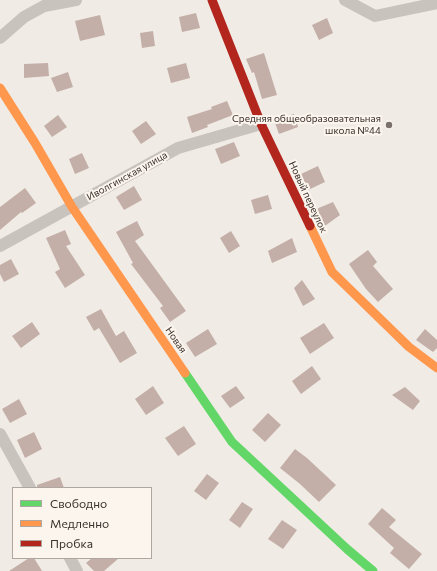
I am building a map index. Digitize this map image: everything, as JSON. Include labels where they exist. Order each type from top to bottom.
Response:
[{"type":"street","points":[[0,38],[24,17],[44,6],[76,0]]},
{"type":"street","name":"Новый переулок","points":[[212,0],[261,124],[332,272],[409,347],[437,368]]},
{"type":"street","points":[[345,0],[374,16],[437,3]]},
{"type":"street","name":"Новая","points":[[0,88],[35,143],[72,207],[232,442],[347,549],[373,571]]},
{"type":"street","name":"Иволгинская улица","points":[[0,246],[178,148],[261,124]]},
{"type":"street","points":[[0,434],[29,487]]},
{"type":"street","points":[[71,559],[77,571]]},
{"type":"building","points":[[196,13],[200,28],[182,32],[179,17]]},
{"type":"building","points":[[100,15],[105,35],[80,41],[75,21]]},
{"type":"building","points":[[327,18],[333,33],[319,40],[312,25]]},
{"type":"building","points":[[153,31],[155,46],[142,48],[140,33]]},
{"type":"building","points":[[264,53],[277,95],[262,99],[254,72],[252,73],[246,59]]},
{"type":"building","points":[[48,63],[49,76],[24,78],[24,64]]},
{"type":"building","points":[[186,63],[190,78],[171,83],[167,68]]},
{"type":"building","points":[[68,72],[73,87],[57,92],[51,78]]},
{"type":"building","points":[[227,101],[233,115],[207,125],[208,127],[192,133],[187,117],[212,109],[211,107]]},
{"type":"building","points":[[294,114],[298,127],[279,134],[274,120]]},
{"type":"building","points":[[58,115],[67,127],[52,137],[44,126]]},
{"type":"building","points":[[146,121],[156,134],[141,144],[132,131]]},
{"type":"building","points":[[234,142],[240,156],[221,164],[215,149]]},
{"type":"building","points":[[82,153],[89,168],[75,174],[69,159]]},
{"type":"building","points":[[318,166],[325,182],[308,190],[301,174]]},
{"type":"building","points":[[134,186],[142,200],[124,210],[116,197]]},
{"type":"building","points":[[25,188],[36,203],[22,213],[21,212],[0,230],[0,207]]},
{"type":"building","points":[[268,195],[272,209],[255,214],[251,200]]},
{"type":"building","points":[[333,202],[340,215],[322,228],[314,210]]},
{"type":"building","points":[[137,221],[144,235],[135,241],[186,311],[170,322],[160,308],[163,306],[131,264],[133,263],[116,232]]},
{"type":"building","points":[[65,230],[71,244],[66,246],[85,275],[65,288],[55,272],[60,269],[46,238]]},
{"type":"building","points":[[231,231],[240,246],[229,253],[220,238]]},
{"type":"building","points":[[292,238],[297,252],[272,263],[268,251]]},
{"type":"building","points":[[368,250],[377,262],[373,266],[393,289],[378,302],[366,289],[349,264]]},
{"type":"building","points":[[11,259],[19,274],[4,282],[0,274],[0,265]]},
{"type":"building","points":[[302,280],[315,299],[303,306],[294,288]]},
{"type":"building","points":[[101,309],[116,336],[124,331],[137,353],[120,363],[99,328],[94,331],[86,317]]},
{"type":"building","points":[[32,322],[40,334],[21,348],[12,336]]},
{"type":"building","points":[[324,323],[334,338],[310,354],[300,338]]},
{"type":"building","points":[[208,329],[217,344],[195,357],[186,343]]},
{"type":"building","points":[[425,329],[437,340],[437,348],[433,352],[416,340]]},
{"type":"building","points":[[312,366],[321,379],[301,394],[292,381]]},
{"type":"building","points":[[153,386],[164,403],[146,415],[135,399]]},
{"type":"building","points":[[236,386],[245,398],[230,408],[221,396]]},
{"type":"building","points":[[405,387],[420,401],[413,410],[392,395]]},
{"type":"building","points":[[19,399],[27,414],[10,423],[2,409]]},
{"type":"building","points":[[268,413],[281,425],[265,442],[252,430]]},
{"type":"building","points":[[184,426],[196,444],[178,456],[165,438]]},
{"type":"building","points":[[34,432],[42,449],[25,458],[17,440]]},
{"type":"building","points":[[295,449],[336,485],[319,502],[280,468]]},
{"type":"building","points":[[207,474],[219,483],[206,500],[194,491]]},
{"type":"building","points":[[60,477],[64,487],[37,487],[37,485]]},
{"type":"building","points":[[242,502],[253,509],[240,528],[229,520]]},
{"type":"building","points":[[382,508],[396,520],[389,527],[422,554],[409,569],[390,553],[394,548],[368,524]]},
{"type":"building","points":[[282,520],[297,530],[283,549],[268,539]]},
{"type":"building","points":[[27,559],[35,559],[42,571],[9,571]]},
{"type":"building","points":[[91,559],[118,559],[104,571],[94,571],[86,563]]},
{"type":"traffic: fast","points":[[185,373],[232,442],[347,549],[373,571]]},
{"type":"traffic: slow","points":[[0,88],[35,143],[72,207],[185,373]]},
{"type":"traffic: slow","points":[[310,226],[332,272],[409,347],[437,368]]},
{"type":"traffic: jam","points":[[212,0],[261,124],[310,226]]},
{"type":"place","name":"Средняя общеобразовательная школа №44","points":[[389,125]]}]
